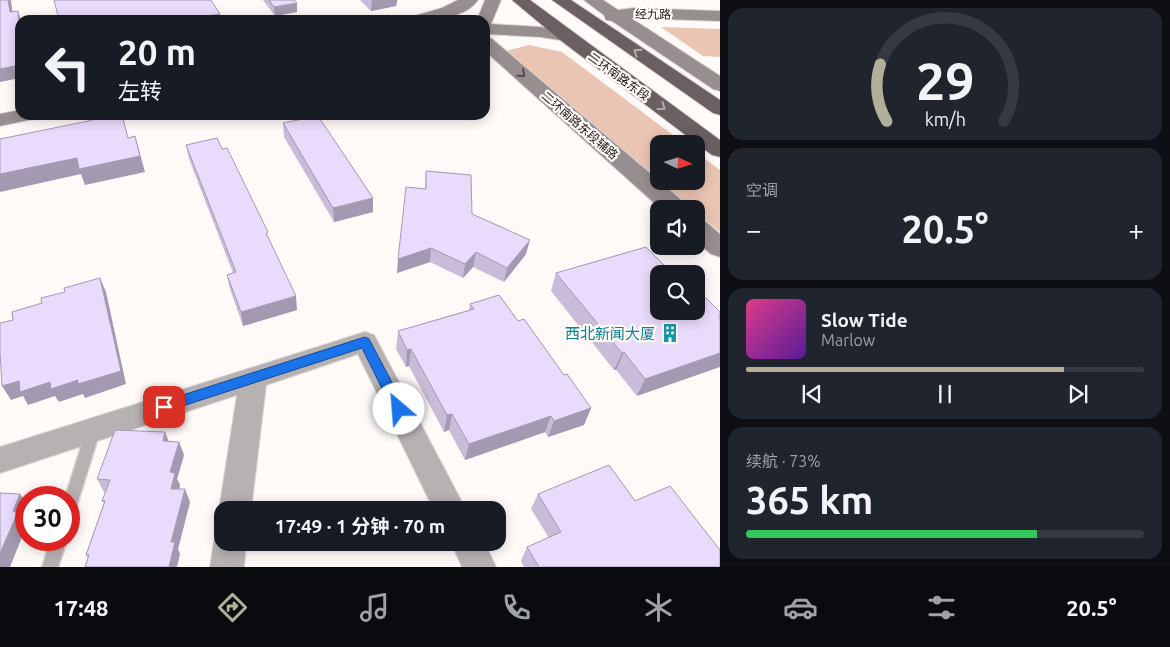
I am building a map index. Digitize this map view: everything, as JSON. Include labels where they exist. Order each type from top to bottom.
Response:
[{"type":"highway","name":"二环南路东段","points":[[520,0],[720,150]]},
{"type":"highway","name":"二环南路东段","points":[[560,0],[589,9],[720,109]]},
{"type":"main road","points":[[435,0],[452,15]]},
{"type":"main road","points":[[454,15],[470,0]]},
{"type":"main road","points":[[487,15],[493,0]]},
{"type":"main road","points":[[589,9],[618,16],[720,85]]},
{"type":"main road","name":"经九路","points":[[618,16],[633,13],[720,16]]},
{"type":"main road","points":[[490,29],[540,32],[566,36]]},
{"type":"main road","name":"二环南路东段辅路","points":[[490,46],[666,200]]},
{"type":"main road","points":[[0,102],[15,99]]},
{"type":"main road","points":[[0,120],[15,117]]},
{"type":"main road","points":[[705,235],[720,248]]},
{"type":"street","points":[[0,460],[365,342],[445,501]]},
{"type":"street","points":[[236,501],[253,378]]},
{"type":"street","points":[[227,567],[229,551]]},
{"type":"street","points":[[471,551],[479,567]]},
{"type":"lane","points":[[76,486],[94,430]]},
{"type":"lane","points":[[50,567],[55,551]]},
{"type":"shaded area","points":[[661,27],[720,29],[720,57],[703,56]]},
{"type":"shaded area","points":[[529,45],[562,52],[673,135],[650,135],[650,172],[506,51]]},
{"type":"shaded area","points":[[705,159],[720,170],[720,232],[705,220],[705,200],[682,200],[671,190],[705,190]]},
{"type":"building","points":[[0,0],[8,0],[10,12],[18,11],[18,15],[15,15],[15,66],[0,69]]},
{"type":"building","points":[[54,0],[211,0],[220,14],[214,15],[58,15]]},
{"type":"building","points":[[269,0],[294,0],[297,3],[274,7]]},
{"type":"building","points":[[93,120],[123,120],[128,138],[135,136],[140,156],[79,169],[77,158],[0,174],[0,139]]},
{"type":"building","points":[[298,120],[321,120],[373,198],[333,208],[283,123]]},
{"type":"building","points":[[217,138],[222,149],[227,148],[268,232],[266,233],[296,296],[241,312],[227,275],[236,272],[186,145]]},
{"type":"building","points":[[426,171],[471,175],[472,214],[530,240],[507,268],[476,252],[465,264],[431,248],[398,259],[406,187],[426,189]]},
{"type":"building","name":"西北新闻大厦","points":[[646,247],[650,251],[650,255],[654,255],[664,265],[650,265],[650,320],[705,320],[705,297],[720,312],[718,317],[720,319],[720,353],[645,379],[556,273]]},
{"type":"building","points":[[100,278],[121,371],[78,384],[78,380],[51,389],[50,382],[20,392],[19,381],[2,386],[0,323],[13,320],[12,312],[42,303],[41,298],[65,292],[64,288]]},
{"type":"building","points":[[499,295],[518,321],[524,319],[564,375],[567,374],[591,408],[554,421],[551,416],[469,444],[452,414],[447,415],[411,349],[407,350],[398,331],[474,309],[470,304]]},
{"type":"building","points":[[115,430],[165,432],[163,441],[179,442],[170,472],[175,473],[171,489],[185,489],[171,542],[175,542],[169,567],[85,567],[89,555],[86,555],[105,501],[102,501],[110,480],[97,479]]},
{"type":"building","points":[[609,465],[635,501],[670,486],[720,550],[720,567],[539,567],[527,547],[561,532],[538,494]]},
{"type":"building","points":[[0,493],[15,494],[13,511],[15,511],[15,519],[0,553]]},
{"type":"place","name":"西北新闻大厦","points":[[670,333]]},
{"type":"route","points":[[164,407],[365,342],[399,409]]}]
